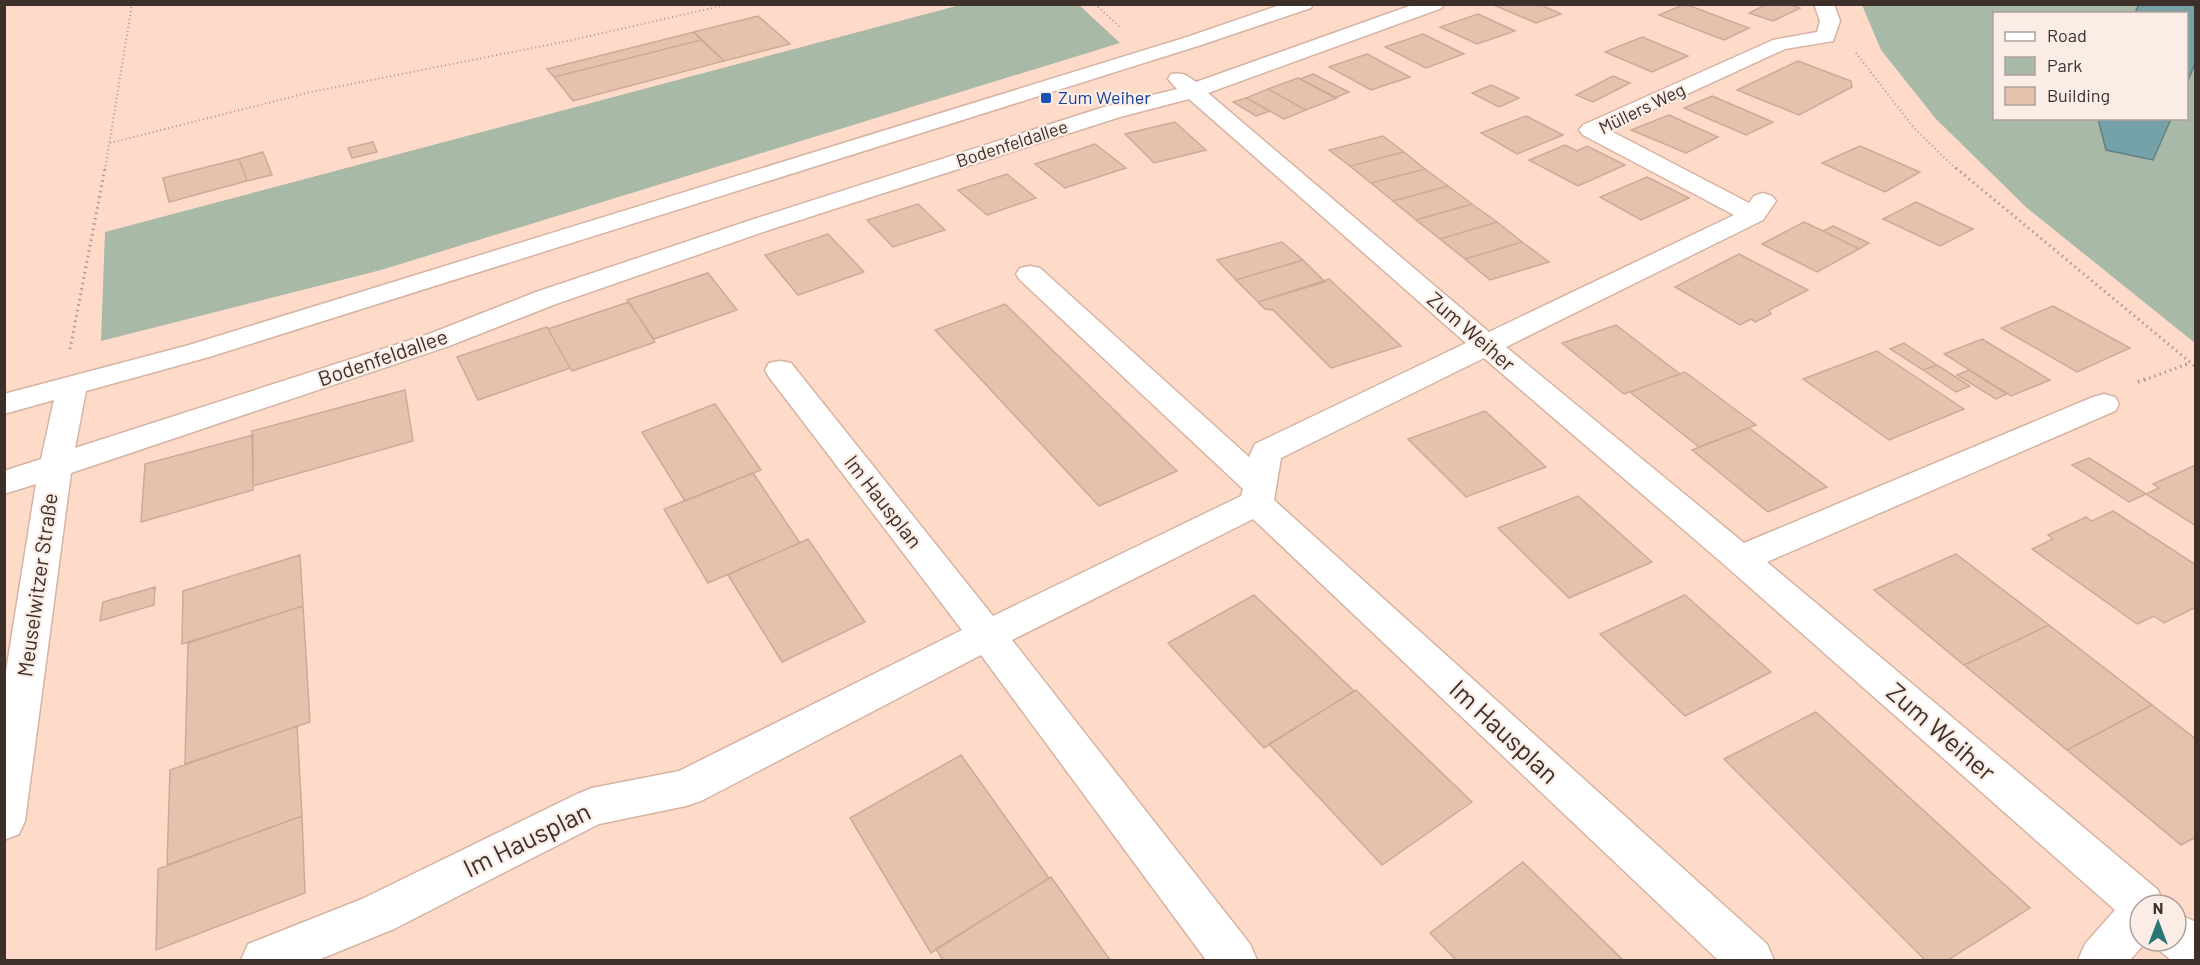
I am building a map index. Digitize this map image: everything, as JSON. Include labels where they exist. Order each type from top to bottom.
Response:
[{"type":"street","points":[[4,404],[199,351],[1150,55],[1304,4]]},
{"type":"street","name":"Bodenfeldallee","points":[[4,483],[439,340],[546,298],[760,225],[1112,112],[1193,91],[1434,4]]},
{"type":"street","points":[[1824,4],[1830,21],[1826,37]]},
{"type":"street","name":"Müllers Weg","points":[[1485,344],[1759,208],[1591,130],[1780,44],[1826,37]]},
{"type":"street","name":"Zum Weiher","points":[[1150,55],[2128,893]]},
{"type":"street","points":[[723,187],[760,225]]},
{"type":"street","name":"Im Hausplan","points":[[1030,274],[1258,494],[1751,960]]},
{"type":"street","points":[[1258,494],[1266,452],[1485,344]]},
{"type":"street","name":"Im Hausplan","points":[[780,370],[987,635],[1234,960]]},
{"type":"street","name":"Meuselwitzer Straße","points":[[4,820],[55,468],[72,387]]},
{"type":"street","points":[[1740,559],[2104,404]]},
{"type":"street","name":"Im Hausplan","points":[[264,960],[378,914],[592,807],[686,788],[1258,494]]},
{"type":"street","points":[[2101,960],[2128,929]]},
{"type":"path","points":[[70,342],[110,143],[132,4]]},
{"type":"path","points":[[110,143],[311,92],[568,41],[730,4]]},
{"type":"path","points":[[1826,37],[1859,55],[1888,97],[1914,128],[1979,189],[2196,367]]},
{"type":"path","points":[[2104,404],[2123,388],[2191,363]]},
{"type":"green space","points":[[960,5],[1079,5],[1120,43],[381,270],[101,341],[105,232]]},
{"type":"green space","points":[[1862,5],[2139,5],[2136,12],[1993,12],[1993,120],[2098,120],[2106,150],[2153,160],[2171,120],[2188,120],[2188,80],[2195,63],[2195,343],[2027,208],[1936,119],[1881,50]]},
{"type":"water","points":[[2139,4],[2195,5],[2195,63],[2188,80],[2188,12],[2135,12]]},
{"type":"water","points":[[2098,120],[2171,120],[2153,160],[2106,150]]},
{"type":"building","points":[[1539,4],[1561,14],[1536,23],[1496,6]]},
{"type":"building","points":[[1685,4],[1749,28],[1724,40],[1659,15]]},
{"type":"building","points":[[1767,4],[1789,4],[1800,8],[1773,21],[1749,13]]},
{"type":"building","points":[[1478,14],[1515,31],[1477,44],[1440,27]]},
{"type":"building","points":[[758,16],[790,44],[724,61],[694,32]]},
{"type":"building","points":[[694,32],[701,40],[554,77],[547,69]]},
{"type":"building","points":[[1423,34],[1464,54],[1426,68],[1385,47]]},
{"type":"building","points":[[1642,37],[1688,56],[1652,72],[1605,52]]},
{"type":"building","points":[[701,40],[724,61],[573,101],[554,77]]},
{"type":"building","points":[[1367,54],[1410,77],[1371,90],[1329,67]]},
{"type":"building","points":[[1798,61],[1851,81],[1852,87],[1799,115],[1737,90]]},
{"type":"building","points":[[1313,74],[1349,92],[1335,98],[1300,79]]},
{"type":"building","points":[[1613,76],[1630,83],[1593,102],[1576,95]]},
{"type":"building","points":[[1298,78],[1337,98],[1306,110],[1268,89]]},
{"type":"building","points":[[1491,85],[1519,98],[1499,107],[1472,93]]},
{"type":"building","points":[[1268,89],[1306,110],[1284,119],[1246,98]]},
{"type":"building","points":[[1712,96],[1773,122],[1746,135],[1684,108]]},
{"type":"building","points":[[1246,98],[1270,111],[1256,116],[1233,102]]},
{"type":"building","points":[[1669,115],[1718,137],[1686,153],[1631,130]]},
{"type":"building","points":[[1526,116],[1563,135],[1517,154],[1481,133]]},
{"type":"building","points":[[1175,122],[1206,150],[1154,163],[1125,134]]},
{"type":"building","points":[[1383,136],[1404,152],[1350,166],[1329,150]]},
{"type":"building","points":[[373,142],[377,152],[352,158],[348,148]]},
{"type":"building","points":[[1095,144],[1126,168],[1065,188],[1035,164]]},
{"type":"building","points":[[1565,145],[1577,151],[1587,146],[1625,165],[1578,186],[1529,160]]},
{"type":"building","points":[[1860,146],[1920,172],[1885,192],[1822,163]]},
{"type":"building","points":[[263,152],[272,175],[247,181],[239,159]]},
{"type":"building","points":[[1404,152],[1425,169],[1371,183],[1350,166]]},
{"type":"building","points":[[239,159],[247,181],[169,202],[163,178]]},
{"type":"building","points":[[1425,169],[1448,186],[1393,201],[1371,183]]},
{"type":"building","points":[[1007,174],[1036,198],[987,215],[958,190]]},
{"type":"building","points":[[1647,177],[1689,198],[1641,220],[1600,197]]},
{"type":"building","points":[[1448,186],[1472,204],[1416,220],[1393,201]]},
{"type":"building","points":[[1916,202],[1973,229],[1940,246],[1883,219]]},
{"type":"building","points":[[918,204],[945,230],[893,247],[867,220]]},
{"type":"building","points":[[1472,204],[1497,222],[1440,239],[1416,220]]},
{"type":"building","points":[[1497,222],[1522,242],[1465,259],[1440,239]]},
{"type":"building","points":[[1804,222],[1859,249],[1817,272],[1762,244]]},
{"type":"building","points":[[1833,226],[1869,243],[1859,249],[1823,231]]},
{"type":"building","points":[[828,234],[864,272],[798,295],[765,255]]},
{"type":"building","points":[[1282,242],[1303,260],[1236,280],[1217,260]]},
{"type":"building","points":[[1522,242],[1549,262],[1490,280],[1465,259]]},
{"type":"building","points":[[1739,254],[1808,290],[1769,310],[1771,314],[1755,322],[1751,319],[1740,325],[1675,287]]},
{"type":"building","points":[[1303,260],[1325,282],[1258,302],[1236,280]]},
{"type":"building","points":[[708,273],[737,310],[654,339],[627,300]]},
{"type":"building","points":[[1329,279],[1401,346],[1331,368],[1273,310],[1265,309],[1258,302]]},
{"type":"building","points":[[629,302],[655,342],[572,371],[548,329]]},
{"type":"building","points":[[1005,304],[1177,471],[1099,506],[935,330]]},
{"type":"building","points":[[2053,306],[2130,348],[2077,372],[2001,328]]},
{"type":"building","points":[[1616,325],[1680,374],[1624,394],[1562,343]]},
{"type":"building","points":[[547,327],[570,368],[478,400],[457,357]]},
{"type":"building","points":[[1982,339],[2050,380],[2011,396],[1944,354]]},
{"type":"building","points":[[1904,343],[1937,365],[1923,370],[1890,349]]},
{"type":"building","points":[[1877,351],[1964,409],[1889,440],[1803,379]]},
{"type":"building","points":[[1937,365],[1970,386],[1956,392],[1923,370]]},
{"type":"building","points":[[1969,370],[2007,394],[1996,399],[1957,375]]},
{"type":"building","points":[[1685,372],[1756,425],[1699,447],[1630,392]]},
{"type":"building","points":[[405,390],[413,441],[253,486],[252,431]]},
{"type":"building","points":[[715,404],[761,470],[685,501],[642,432]]},
{"type":"building","points":[[1485,411],[1546,467],[1466,497],[1408,439]]},
{"type":"building","points":[[1749,428],[1827,487],[1768,512],[1692,450]]},
{"type":"building","points":[[253,435],[253,490],[141,522],[145,464]]},
{"type":"building","points":[[2089,458],[2146,494],[2129,502],[2072,465]]},
{"type":"building","points":[[2196,465],[2196,526],[2146,494],[2159,488],[2153,484]]},
{"type":"building","points":[[753,473],[800,543],[708,583],[664,509]]},
{"type":"building","points":[[1578,496],[1652,562],[1569,598],[1498,528]]},
{"type":"building","points":[[2113,511],[2196,565],[2196,607],[2164,623],[2154,616],[2137,624],[2032,549],[2053,539],[2048,535],[2086,517],[2092,521]]},
{"type":"building","points":[[808,539],[865,622],[782,662],[728,575]]},
{"type":"building","points":[[1956,554],[2049,625],[1964,665],[1874,590]]},
{"type":"building","points":[[300,555],[303,606],[182,644],[183,591]]},
{"type":"building","points":[[155,587],[154,605],[100,621],[103,602]]},
{"type":"building","points":[[1254,595],[1354,691],[1264,748],[1168,643]]},
{"type":"building","points":[[1685,595],[1771,672],[1685,716],[1600,634]]},
{"type":"building","points":[[303,606],[310,722],[185,764],[188,643]]},
{"type":"building","points":[[2049,625],[2152,705],[2067,750],[1964,665]]},
{"type":"building","points":[[1356,690],[1472,802],[1382,865],[1269,744]]},
{"type":"building","points":[[2152,705],[2196,739],[2196,837],[2181,845],[2067,750]]},
{"type":"building","points":[[1816,712],[2030,908],[1948,960],[1925,960],[1724,759]]},
{"type":"building","points":[[297,726],[302,816],[167,865],[170,770]]},
{"type":"building","points":[[961,755],[1049,878],[931,953],[850,818]]},
{"type":"building","points":[[302,816],[305,893],[156,950],[158,869]]},
{"type":"building","points":[[1523,862],[1623,960],[1456,960],[1430,933]]},
{"type":"building","points":[[1051,877],[1110,960],[943,960],[936,949]]},
{"type":"place","name":"Zum Weiher","points":[[1046,98]]}]
